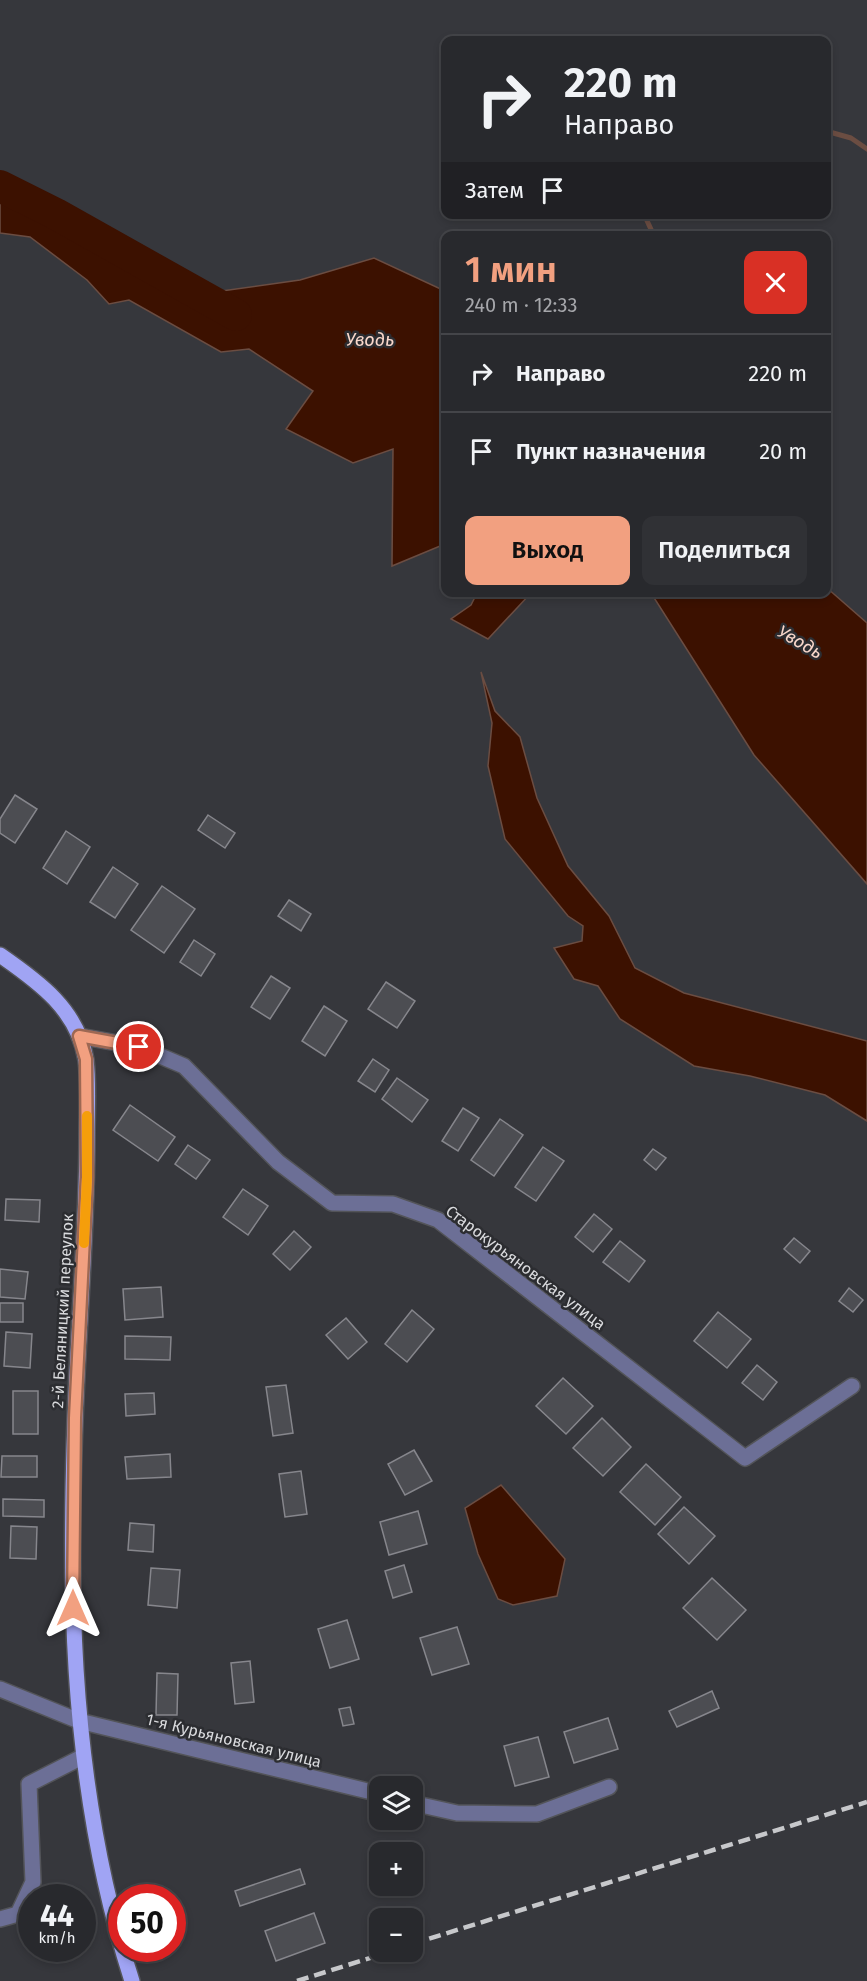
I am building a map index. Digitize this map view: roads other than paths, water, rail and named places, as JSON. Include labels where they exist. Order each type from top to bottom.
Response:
[{"type":"main road","points":[[0,956],[54,996],[69,1015],[79,1036]]},
{"type":"main road","name":"2-й Беляницкий переулок","points":[[79,1036],[86,1059],[87,1177],[75,1418],[73,1632],[82,1757],[93,1826],[108,1892]]},
{"type":"main road","name":"2-й Беляницкий переулок","points":[[126,1962],[132,1981]]},
{"type":"street","name":"Старокурьяновская улица","points":[[79,1036],[139,1047],[184,1066],[278,1162],[332,1203],[393,1204],[438,1220],[745,1458],[852,1386]]},
{"type":"street","name":"1-я Курьяновская улица","points":[[0,1689],[79,1721],[369,1791]]},
{"type":"street","points":[[0,1919],[18,1914],[33,1882],[28,1784],[82,1757]]},
{"type":"street","points":[[423,1805],[457,1813],[537,1814],[609,1787]]},
{"type":"water","name":"Уводь","points":[[0,189],[17,210],[56,214],[115,258],[200,294],[300,280],[374,258],[441,289],[441,546],[392,566],[393,449],[353,463],[286,429],[313,391],[249,349],[221,352],[129,300],[109,304],[87,280],[30,237],[0,233]]},
{"type":"water","name":"Уводь","points":[[831,592],[867,623],[867,884],[754,755],[654,597],[831,597]]},
{"type":"water","points":[[475,597],[527,597],[488,639],[451,619],[471,605]]},
{"type":"water","points":[[481,672],[495,711],[520,737],[537,798],[568,866],[609,916],[635,968],[684,993],[867,1041],[867,1121],[825,1095],[750,1076],[694,1066],[620,1019],[598,986],[574,979],[554,948],[582,941],[583,926],[568,916],[505,839],[488,766],[492,723]]},
{"type":"water","points":[[501,1485],[565,1559],[557,1596],[513,1605],[498,1599],[478,1554],[465,1508]]},
{"type":"waterway","points":[[831,132],[851,138],[867,149]]},
{"type":"waterway","name":"Уводь","points":[[0,186],[56,214],[236,315]]},
{"type":"waterway","points":[[646,219],[652,231]]},
{"type":"railway","points":[[423,1941],[867,1802]]},
{"type":"railway","points":[[297,1981],[369,1958]]}]
